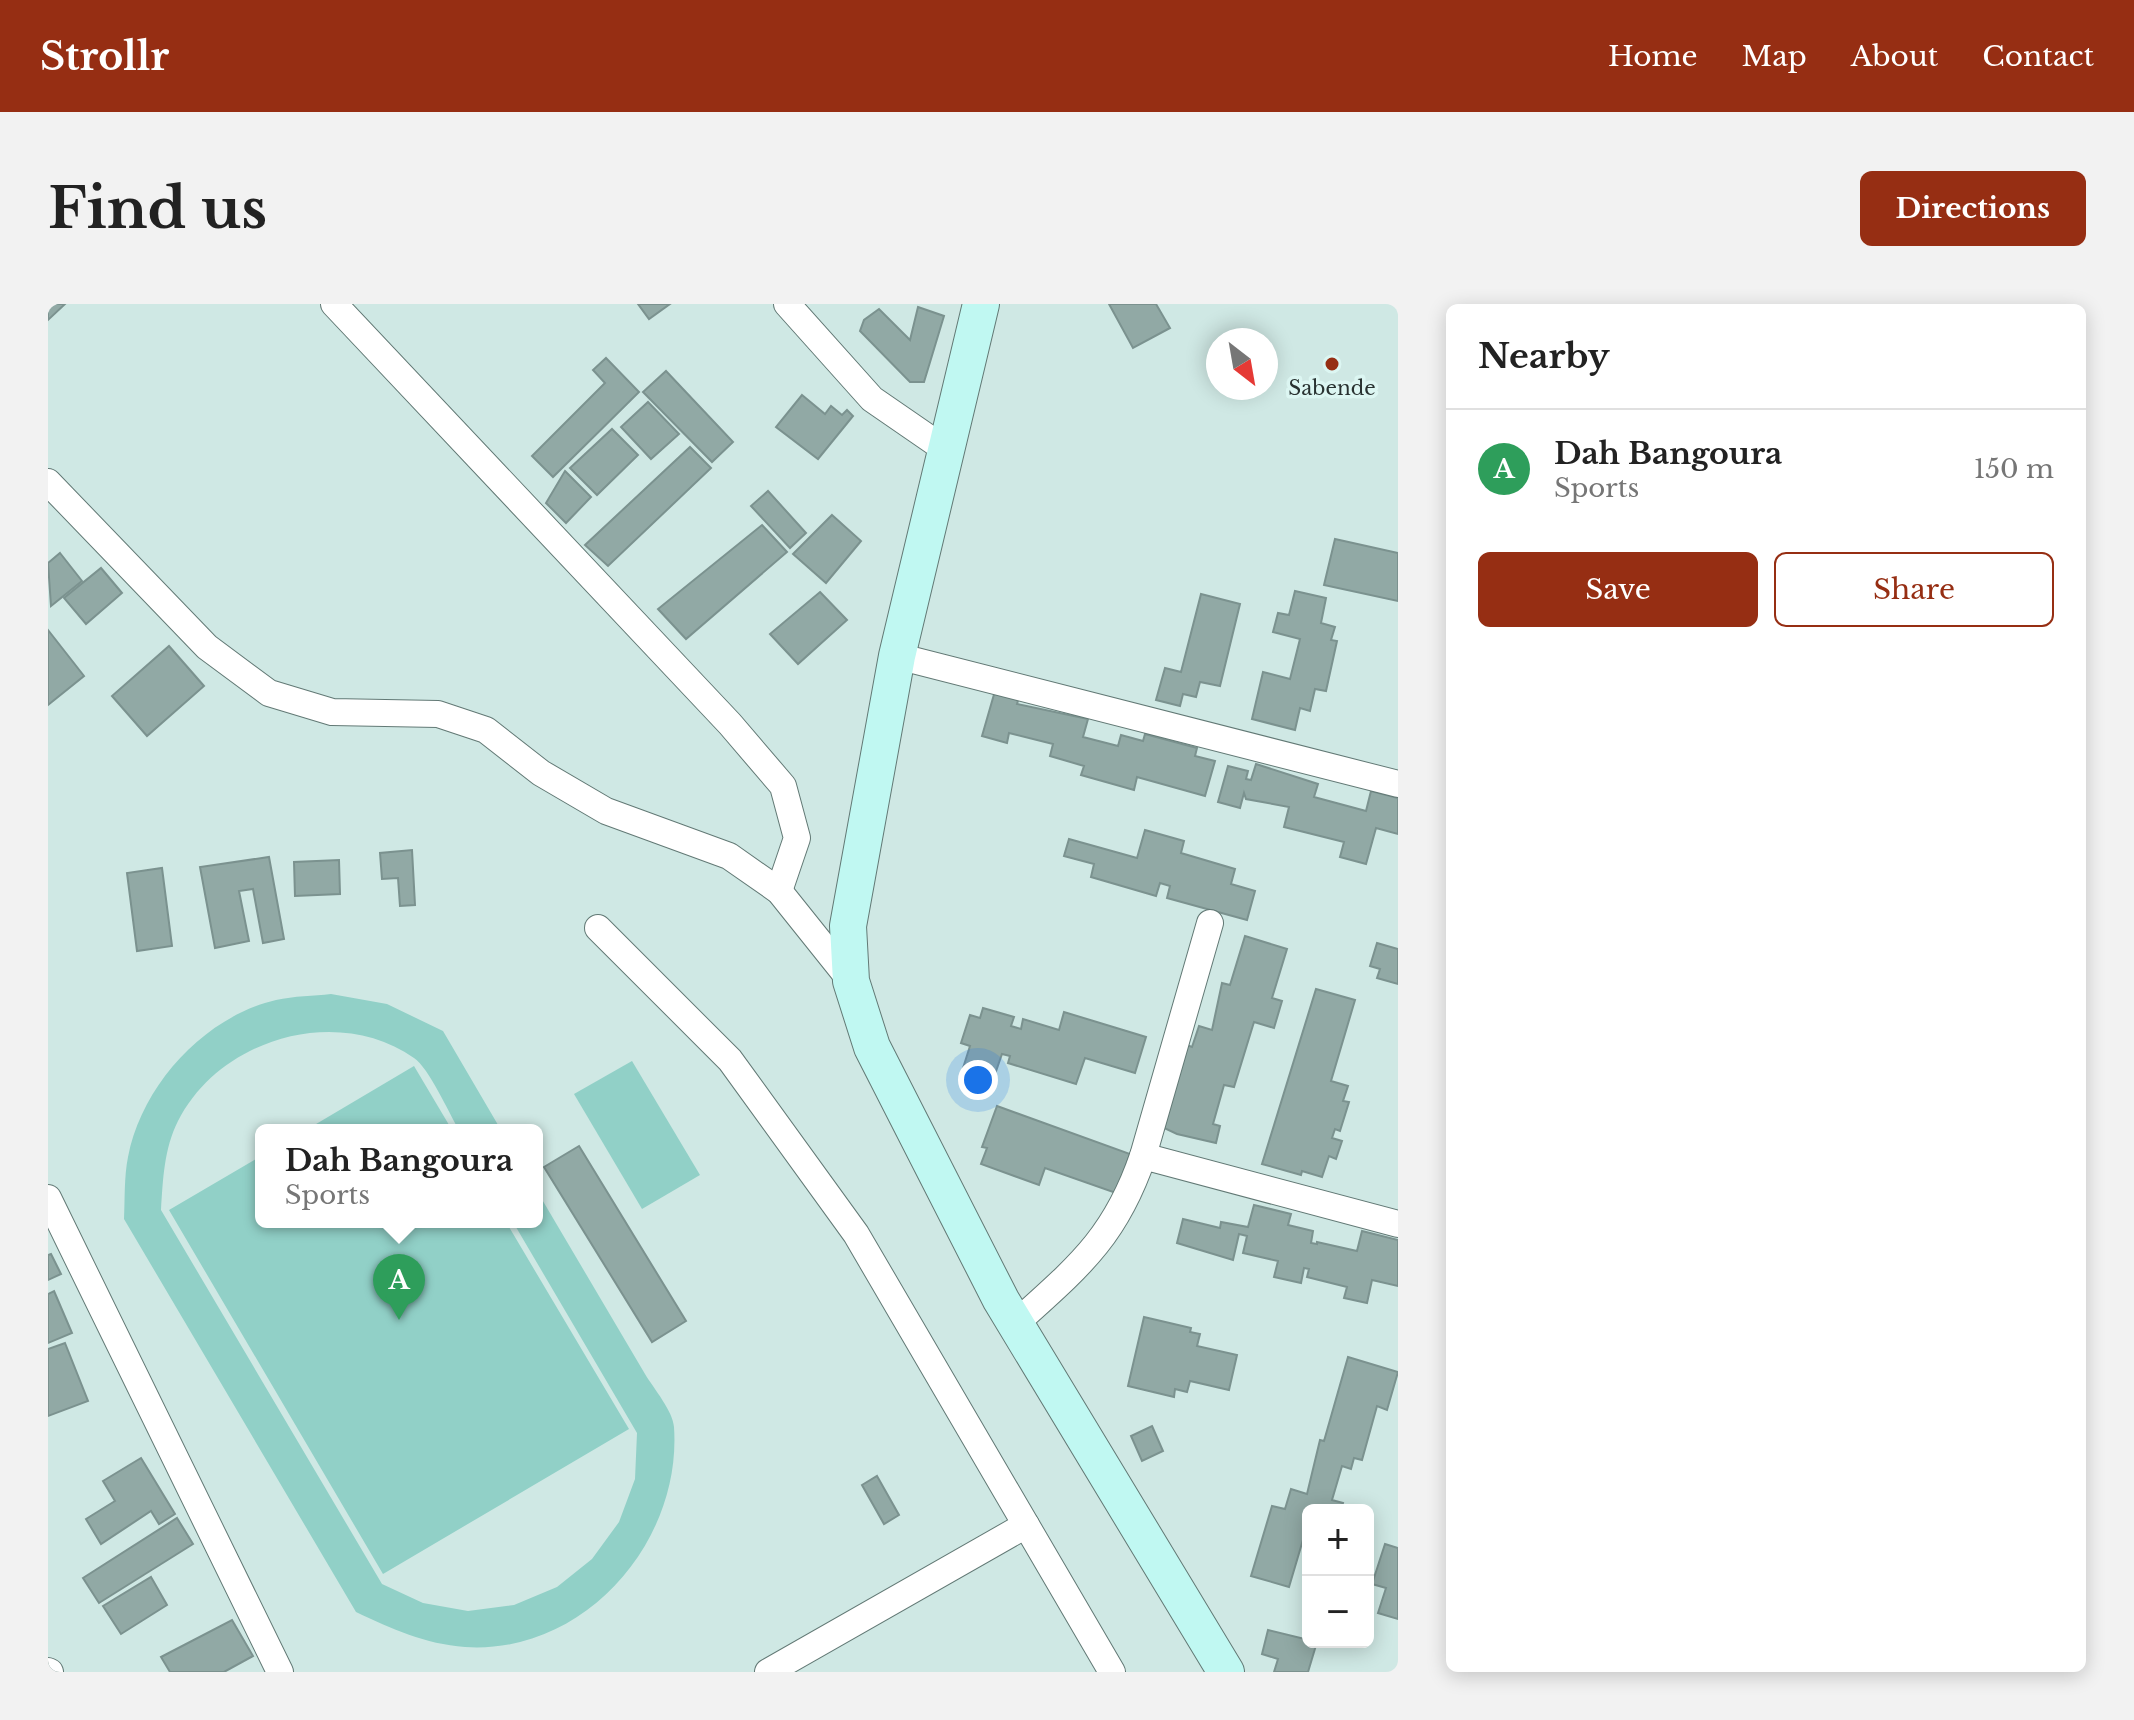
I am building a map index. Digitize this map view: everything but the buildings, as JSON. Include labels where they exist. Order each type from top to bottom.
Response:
[{"type":"main road","points":[[981,304],[897,656],[848,926],[851,981],[872,1047],[1015,1324],[1226,1672]]},
{"type":"street","points":[[334,304],[730,724],[783,786],[797,838],[779,891]]},
{"type":"street","points":[[787,304],[872,399],[946,450]]},
{"type":"street","points":[[48,482],[207,647],[269,693],[332,712],[438,714],[486,730],[541,773],[606,811],[729,856],[779,891],[851,981]]},
{"type":"street","points":[[897,656],[1398,784]]},
{"type":"street","points":[[1015,1324],[1085,1260],[1111,1228],[1129,1195],[1210,923]]},
{"type":"street","points":[[598,928],[730,1060],[856,1234],[1112,1672]]},
{"type":"street","points":[[1143,1156],[1398,1224]]},
{"type":"street","points":[[48,1198],[280,1672]]},
{"type":"street","points":[[768,1672],[1026,1525]]},
{"type":"green space","points":[[331,994],[387,1004],[443,1031],[497,1124],[456,1124],[420,1063],[384,1042],[351,1033],[317,1032],[283,1038],[251,1050],[222,1069],[197,1092],[178,1121],[170,1142],[161,1210],[382,1584],[423,1603],[468,1611],[514,1605],[557,1587],[592,1559],[619,1522],[635,1479],[637,1433],[517,1228],[543,1228],[543,1201],[673,1421],[672,1470],[661,1511],[643,1549],[617,1583],[586,1611],[549,1632],[508,1645],[465,1647],[422,1639],[356,1612],[124,1219],[125,1180],[135,1130],[162,1080],[201,1038],[224,1022],[250,1009],[283,999]]},
{"type":"green space","points":[[632,1061],[700,1175],[642,1209],[574,1094]]},
{"type":"green space","points":[[414,1066],[448,1124],[316,1124]]},
{"type":"green space","points":[[255,1160],[255,1228],[510,1228],[629,1429],[383,1574],[169,1210]]},
{"type":"place","name":"Sabende","points":[[1332,364]]},
{"type":"place","name":"Dah Bangoura","points":[[399,1320]]}]
